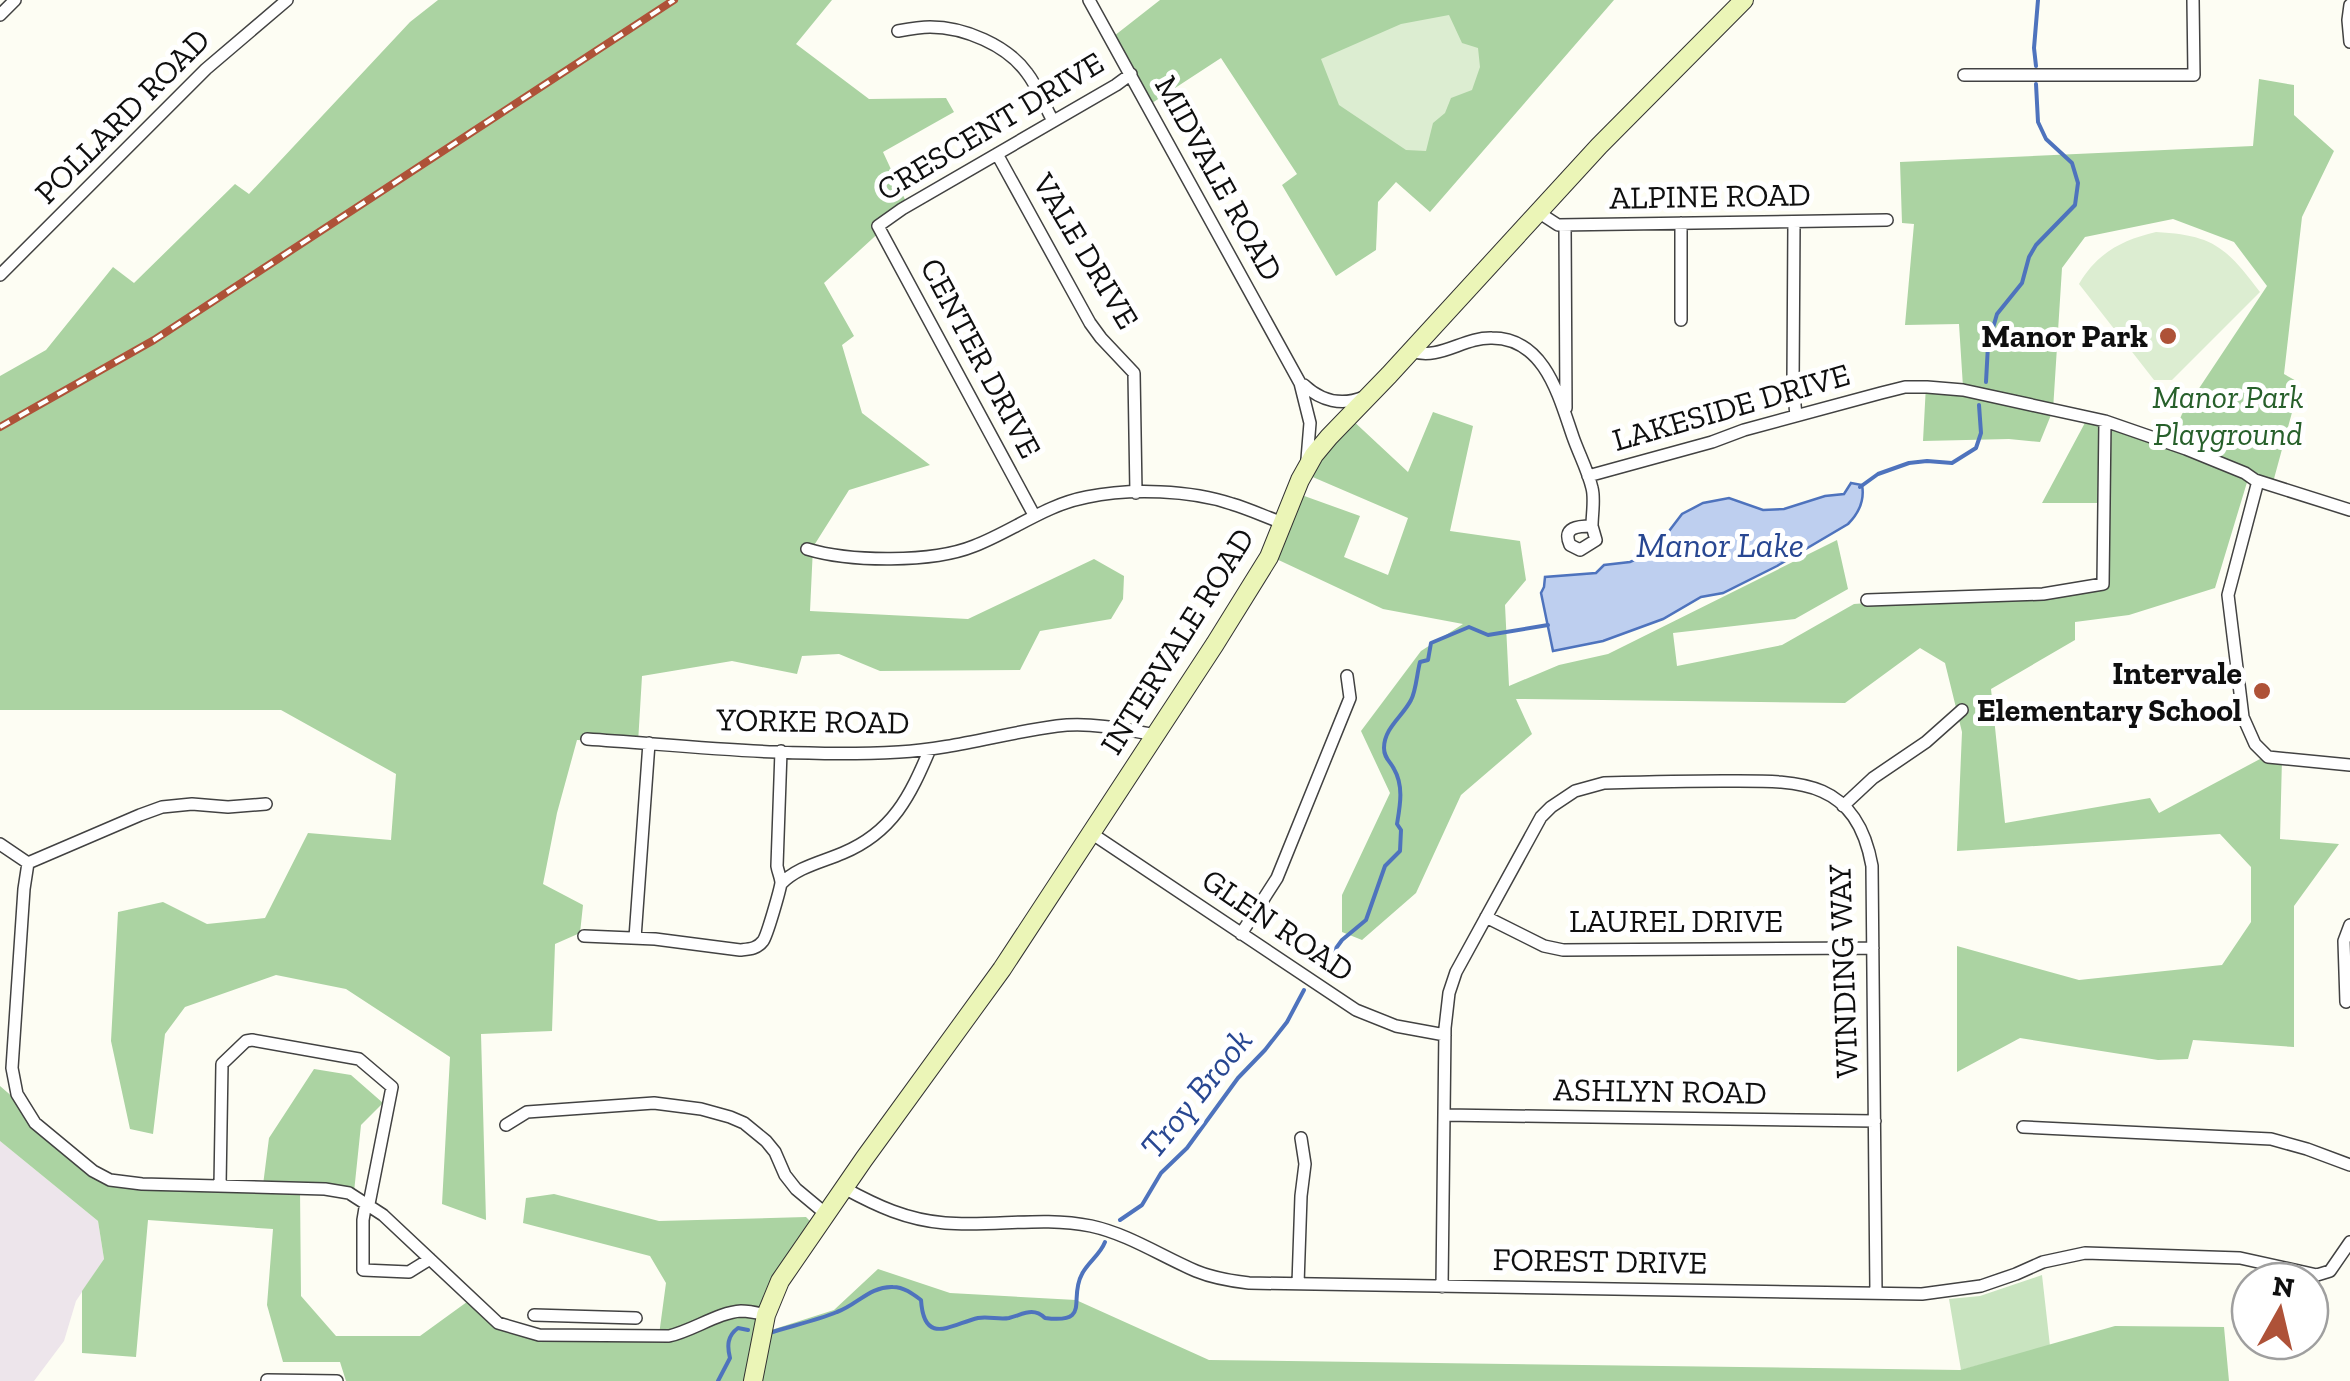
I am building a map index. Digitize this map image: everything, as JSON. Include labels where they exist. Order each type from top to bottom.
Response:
[{"type":"street","points":[[0,15],[15,0]]},
{"type":"street","name":"POLLARD ROAD","points":[[0,275],[206,69],[287,0]]},
{"type":"street","name":"MIDVALE ROAD","points":[[1089,0],[1300,382],[1309,409],[1310,437],[1300,480]]},
{"type":"street","name":"INTERVALE ROAD","points":[[752,1381],[766,1315],[780,1282],[1002,969],[1156,735],[1269,557],[1300,480],[1329,436],[1648,95],[1744,0]]},
{"type":"street","points":[[1964,75],[2194,75],[2193,0]]},
{"type":"street","points":[[2350,5],[2350,42]]},
{"type":"street","points":[[898,31],[944,28],[984,40],[1005,52],[1025,69],[1053,122]]},
{"type":"street","name":"CRESCENT DRIVE","points":[[879,226],[902,208],[1131,74]]},
{"type":"street","name":"VALE DRIVE","points":[[997,154],[1090,323],[1134,373],[1136,492]]},
{"type":"street","name":"ALPINE ROAD","points":[[1538,212],[1558,225],[1887,220]]},
{"type":"street","points":[[1794,222],[1796,416]]},
{"type":"street","points":[[1681,224],[1681,320]]},
{"type":"street","points":[[1565,225],[1566,417]]},
{"type":"street","name":"CENTER DRIVE","points":[[879,226],[1034,515]]},
{"type":"street","name":"LAKESIDE DRIVE","points":[[1410,351],[1422,355],[1439,353],[1480,338],[1515,342],[1526,348],[1543,364],[1588,476],[1796,416],[1906,388],[1927,387],[1962,390],[2098,419],[2186,449],[2258,481],[2350,510]]},
{"type":"street","points":[[1300,382],[1316,397],[1328,400],[1352,402],[1370,394]]},
{"type":"street","points":[[1867,600],[2043,594],[2103,584],[2098,419]]},
{"type":"street","points":[[1588,476],[1594,490],[1592,526]]},
{"type":"street","points":[[2258,481],[2228,595],[2243,717],[2255,744],[2268,757],[2350,765]]},
{"type":"street","points":[[807,549],[830,556],[900,558],[957,552],[1065,502],[1136,492],[1211,498],[1283,523]]},
{"type":"street","points":[[1241,934],[1276,878],[1350,698],[1348,676]]},
{"type":"street","points":[[1442,1286],[1446,1014],[1450,993],[1456,972],[1541,817],[1562,798],[1588,786],[1623,783],[1788,782],[1823,791],[1843,806],[1962,710]]},
{"type":"street","name":"YORKE ROAD","points":[[587,740],[878,753],[930,749],[1086,724],[1156,735]]},
{"type":"street","points":[[636,938],[649,744]]},
{"type":"street","points":[[781,884],[795,872],[846,852],[876,834],[913,790],[930,749]]},
{"type":"street","points":[[584,936],[686,942],[740,950],[758,946],[765,938],[781,884],[777,866],[781,751]]},
{"type":"street","points":[[28,863],[162,807],[266,804]]},
{"type":"street","name":"WINDING WAY","points":[[1843,806],[1858,826],[1872,866],[1876,1293]]},
{"type":"street","name":"GLEN ROAD","points":[[1091,833],[1366,1015],[1396,1026],[1446,1035]]},
{"type":"street","points":[[0,844],[28,863]]},
{"type":"street","points":[[28,863],[14,1083],[35,1123],[93,1171],[110,1180],[142,1184],[349,1192],[367,1203],[498,1323],[539,1335],[668,1336],[731,1313],[766,1315]]},
{"type":"street","name":"LAUREL DRIVE","points":[[1486,917],[1544,946],[1563,950],[1873,948]]},
{"type":"street","points":[[2346,1002],[2344,940],[2350,925]]},
{"type":"street","points":[[220,1186],[222,1064],[246,1041],[360,1059],[392,1087],[363,1220],[363,1270],[409,1272],[430,1260]]},
{"type":"street","points":[[506,1125],[528,1112],[654,1103],[730,1117],[766,1141],[785,1176],[826,1214]]},
{"type":"street","name":"ASHLYN ROAD","points":[[1444,1115],[1874,1121]]},
{"type":"street","points":[[2023,1127],[2271,1140],[2350,1166]]},
{"type":"street","points":[[1298,1284],[1305,1164],[1301,1138]]},
{"type":"street","name":"FOREST DRIVE","points":[[844,1188],[882,1208],[947,1223],[1083,1224],[1111,1231],[1206,1275],[1248,1283],[1922,1294],[1966,1288],[2006,1278],[2044,1262],[2086,1253],[2240,1258],[2317,1275],[2330,1271],[2350,1242]]},
{"type":"street","points":[[534,1315],[636,1318]]},
{"type":"street","points":[[569,1317],[569,1335]]},
{"type":"street","points":[[267,1380],[337,1381]]},
{"type":"shaded area","points":[[0,1141],[98,1221],[104,1259],[76,1301],[64,1341],[34,1381],[0,1381]]},
{"type":"green space","points":[[438,0],[832,0],[796,44],[869,99],[946,98],[954,112],[883,152],[908,206],[824,283],[854,336],[842,345],[862,413],[930,465],[849,490],[813,547],[810,611],[968,619],[1094,559],[1124,576],[1123,599],[1111,619],[1040,631],[1020,670],[880,671],[839,654],[802,656],[797,674],[732,661],[642,676],[638,743],[577,740],[543,884],[583,905],[580,933],[555,944],[552,1031],[481,1034],[486,1220],[442,1204],[450,1057],[346,989],[276,975],[185,1007],[165,1034],[153,1134],[130,1129],[111,1041],[118,912],[163,902],[207,924],[265,918],[308,833],[391,840],[396,774],[281,710],[0,710],[0,376],[46,350],[113,267],[134,283],[235,184],[249,194],[410,22]]},
{"type":"green space","points":[[1160,0],[1614,0],[1430,212],[1396,182],[1378,202],[1376,250],[1336,276],[1282,185],[1297,174],[1221,58],[1149,105],[1114,36]]},
{"type":"green space","points":[[1449,15],[1462,43],[1478,48],[1480,67],[1472,90],[1451,98],[1445,113],[1433,123],[1426,151],[1406,150],[1339,105],[1321,59],[1401,24]]},
{"type":"green space","name":"Manor Park Playground","points":[[2259,79],[2294,85],[2294,115],[2334,151],[2302,217],[2284,374],[2300,383],[2272,486],[2248,479],[2215,588],[2129,615],[2075,622],[2075,640],[1991,689],[2005,823],[2150,798],[2159,813],[2260,759],[2282,758],[2280,839],[2339,844],[2294,906],[2294,1047],[2193,1040],[2188,1059],[2158,1060],[2020,1038],[1957,1072],[1957,946],[2079,980],[2222,965],[2251,922],[2251,867],[2220,834],[1957,851],[1962,732],[1945,663],[1920,648],[1845,703],[1516,699],[1532,734],[1461,795],[1416,893],[1362,940],[1342,932],[1342,895],[1390,793],[1361,731],[1421,651],[1463,624],[1383,609],[1270,556],[1296,493],[1360,516],[1344,557],[1388,575],[1408,518],[1308,475],[1349,417],[1408,472],[1433,412],[1473,426],[1450,531],[1520,541],[1526,580],[1505,605],[1509,686],[1559,665],[1608,654],[1837,540],[1848,589],[1795,619],[1673,633],[1677,666],[1782,645],[1854,604],[2099,586],[2104,503],[2042,503],[2087,419],[2170,442],[2182,414],[2267,286],[2234,242],[2173,219],[2085,237],[2062,268],[2053,410],[2040,442],[1923,441],[1926,385],[1963,387],[1959,324],[1905,325],[1914,224],[1902,223],[1900,162],[2253,146]]},
{"type":"green space","name":"Manor Park","points":[[2156,232],[2192,236],[2217,246],[2260,292],[2172,380],[2154,380],[2079,284],[2112,249]]},
{"type":"green space","points":[[314,1069],[351,1075],[383,1103],[361,1125],[354,1192],[300,1189],[301,1296],[336,1336],[420,1336],[471,1299],[516,1330],[659,1335],[666,1283],[650,1256],[523,1223],[526,1198],[554,1194],[659,1221],[806,1217],[817,1228],[765,1332],[834,1310],[878,1269],[950,1293],[1076,1300],[1209,1360],[1960,1370],[2115,1326],[2224,1327],[2229,1381],[346,1381],[340,1362],[283,1362],[267,1305],[273,1229],[148,1220],[136,1357],[82,1353],[82,1291],[104,1259],[98,1221],[0,1141],[0,1086],[108,1179],[263,1185],[269,1138]]},
{"type":"green space","points":[[2042,1275],[2050,1346],[1961,1370],[1949,1299],[1980,1296]]},
{"type":"water","name":"Manor Lake","points":[[1851,483],[1862,485],[1863,491],[1852,520],[1777,566],[1723,593],[1701,597],[1663,619],[1603,641],[1553,651],[1541,593],[1545,577],[1596,573],[1604,565],[1630,562],[1653,552],[1682,514],[1703,503],[1729,498],[1763,510],[1784,509],[1844,494]]},
{"type":"waterway","name":"Troy Brook","points":[[2036,66],[2038,0]]},
{"type":"waterway","name":"Troy Brook","points":[[1986,382],[1988,345],[1997,314],[2022,283],[2036,245],[2075,205],[2078,183],[2072,163],[2046,139],[2038,122],[2036,84]]},
{"type":"waterway","name":"Troy Brook","points":[[1860,487],[1878,474],[1909,463],[1952,463],[1976,448],[1981,433],[1979,405]]},
{"type":"waterway","name":"Troy Brook","points":[[1321,969],[1342,940],[1366,920],[1385,866],[1400,851],[1400,789],[1385,754],[1385,741],[1411,700],[1420,662],[1428,660],[1431,643],[1469,627],[1488,635],[1548,625]]},
{"type":"waterway","name":"Troy Brook","points":[[1120,1220],[1142,1205],[1161,1173],[1187,1148],[1238,1078],[1287,1022],[1304,990]]},
{"type":"waterway","name":"Troy Brook","points":[[769,1333],[829,1315],[870,1293],[893,1287],[921,1300],[923,1314],[933,1328],[1028,1312],[1045,1318],[1069,1317],[1076,1308],[1082,1274],[1105,1242]]},
{"type":"waterway","name":"Troy Brook","points":[[718,1381],[730,1358],[728,1345],[732,1334],[738,1328],[748,1330]]},
{"type":"railway","points":[[0,427],[154,340],[674,0]]},
{"type":"place","name":"Manor Park","points":[[2168,336]]},
{"type":"place","name":"Intervale Elementary School","points":[[2262,691]]}]
